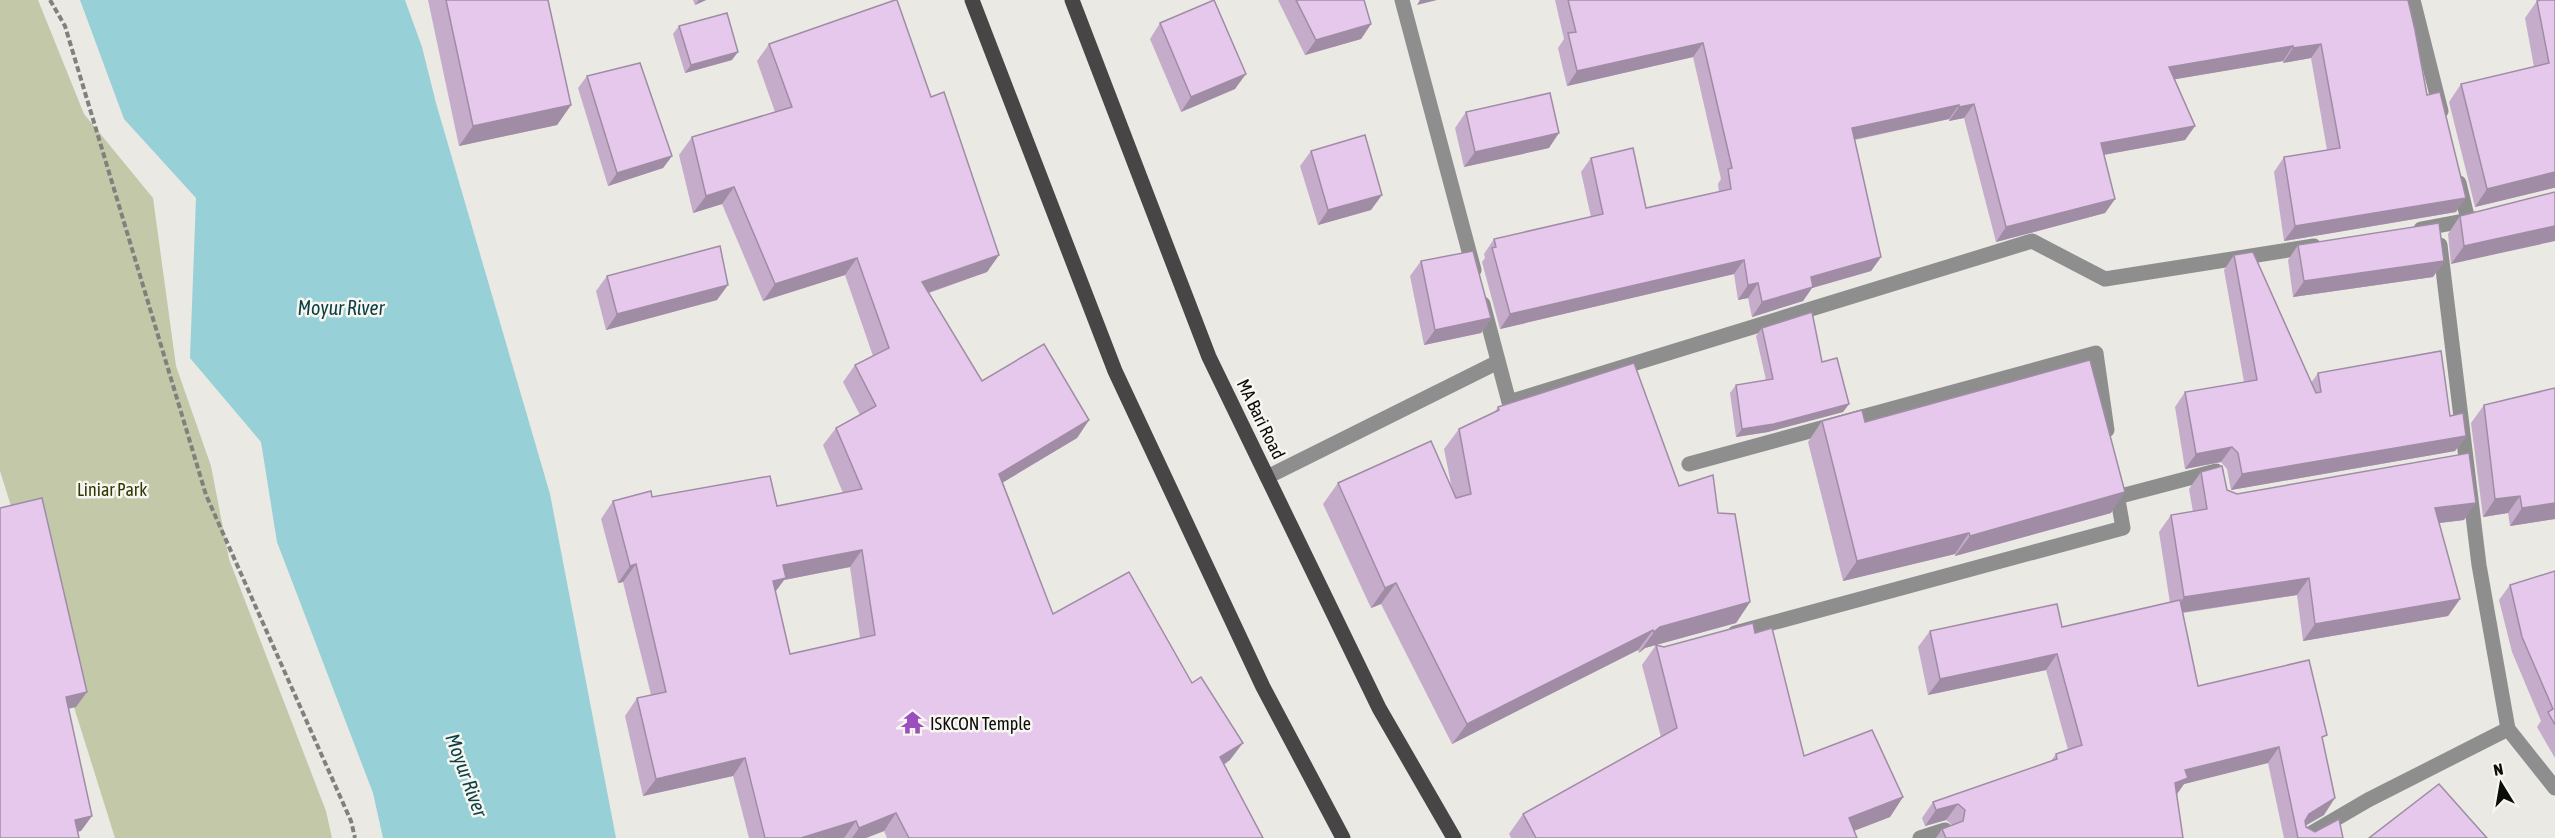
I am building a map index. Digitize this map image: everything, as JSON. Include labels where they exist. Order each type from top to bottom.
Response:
[{"type":"main road","points":[[972,0],[1115,371],[1263,687],[1342,838]]},
{"type":"main road","name":"MA Bari Road","points":[[1072,0],[1209,357],[1379,708],[1454,838]]},
{"type":"street","points":[[1402,0],[1509,402],[2032,241],[2105,279],[2334,243]]},
{"type":"street","points":[[2413,0],[2445,127]]},
{"type":"street","points":[[2456,174],[2468,220]]},
{"type":"street","points":[[2403,232],[2437,227],[2490,214]]},
{"type":"street","points":[[2437,227],[2460,460],[2508,729],[2555,788]]},
{"type":"street","points":[[1689,464],[2096,353],[2109,442]]},
{"type":"street","points":[[1267,477],[1498,362]]},
{"type":"street","points":[[1718,638],[2123,528],[2112,464]]},
{"type":"street","points":[[2117,497],[2218,471],[2220,481]]},
{"type":"street","points":[[2303,838],[2368,800],[2508,729]]},
{"type":"street","points":[[1920,838],[1945,830]]},
{"type":"path","points":[[50,0],[65,26],[206,495],[351,821],[355,838]]},
{"type":"green space","name":"Liniar Park","points":[[0,0],[38,0],[84,114],[153,198],[176,366],[211,466],[229,559],[326,811],[332,838],[115,838],[0,471]]},
{"type":"water","name":"Moyur River","points":[[80,0],[405,0],[422,47],[436,103],[550,494],[616,838],[383,838],[373,793],[277,542],[261,442],[190,358],[196,198],[124,119]]},
{"type":"building","points":[[446,0],[548,0],[571,105],[473,126]]},
{"type":"building","points":[[897,0],[931,97],[944,92],[999,255],[922,282],[982,381],[1044,344],[1089,420],[999,474],[1053,614],[1129,572],[1192,683],[1201,677],[1243,743],[1220,757],[1263,838],[909,838],[896,813],[859,828],[856,821],[801,838],[765,838],[745,758],[656,779],[637,698],[666,692],[636,564],[630,566],[613,501],[651,491],[652,497],[770,476],[777,506],[862,489],[836,428],[876,406],[855,365],[889,348],[857,258],[775,284],[734,187],[706,196],[692,137],[792,107],[769,44]],"holes":[[[862,550],[875,635],[790,654],[773,581],[786,578],[783,565]]]},
{"type":"building","points":[[1214,0],[1246,74],[1191,97],[1160,23]]},
{"type":"building","points":[[1296,0],[1364,0],[1371,24],[1316,40]]},
{"type":"building","points":[[1568,0],[2408,0],[2427,95],[2440,92],[2466,198],[2295,226],[2284,157],[2340,148],[2321,44],[2293,48],[2293,46],[2169,67],[2195,126],[2101,143],[2115,199],[2006,227],[1974,104],[1959,107],[1959,105],[1852,128],[1881,257],[1811,277],[1813,287],[1762,302],[1758,283],[1748,285],[1744,260],[1510,314],[1492,248],[1496,247],[1494,239],[1603,214],[1591,158],[1633,148],[1646,208],[1731,189],[1728,169],[1732,168],[1703,43],[1577,71],[1568,33],[1576,32]]},
{"type":"building","points":[[2555,0],[2555,172],[2487,189],[2461,84],[2549,63],[2537,1]]},
{"type":"building","points":[[727,13],[738,52],[691,65],[679,26]]},
{"type":"building","points":[[640,63],[672,156],[617,173],[587,76]]},
{"type":"building","points":[[1550,93],[1559,133],[1475,152],[1466,112]]},
{"type":"building","points":[[1365,135],[1382,195],[1328,210],[1311,151]]},
{"type":"building","points":[[2555,192],[2555,226],[2464,246],[2460,216]]},
{"type":"building","points":[[2439,223],[2444,261],[2304,281],[2298,245]]},
{"type":"building","points":[[720,246],[728,285],[617,314],[607,276]]},
{"type":"building","points":[[1473,251],[1491,318],[1435,330],[1421,261]]},
{"type":"building","points":[[2253,252],[2316,393],[2321,392],[2318,373],[2441,351],[2450,416],[2463,413],[2466,436],[2242,474],[2238,453],[2232,447],[2196,454],[2185,392],[2257,380],[2234,255]]},
{"type":"building","points":[[1812,312],[1822,362],[1837,358],[1849,404],[1774,424],[1742,429],[1736,385],[1773,379],[1762,328]]},
{"type":"building","points":[[2090,360],[2125,492],[1970,536],[1969,533],[1857,561],[1822,421],[1862,410],[1865,422]]},
{"type":"building","points":[[1634,363],[1679,486],[1713,475],[1718,513],[1735,514],[1750,602],[1660,627],[1654,632],[1653,630],[1467,724],[1396,583],[1385,588],[1338,483],[1431,441],[1456,498],[1471,494],[1459,429],[1499,410],[1498,407]]},
{"type":"building","points":[[2555,388],[2555,503],[2522,508],[2520,496],[2495,499],[2484,405]]},
{"type":"building","points":[[2469,453],[2476,503],[2435,508],[2460,599],[2315,624],[2309,578],[2184,597],[2171,515],[2207,509],[2201,472],[2222,466],[2227,490],[2237,494]]},
{"type":"building","points":[[42,498],[87,692],[66,697],[92,816],[75,820],[79,838],[0,838],[0,508]]},
{"type":"building","points":[[2555,571],[2555,725],[2548,712],[2553,709],[2522,637],[2510,585]]},
{"type":"building","points":[[2180,600],[2198,686],[2309,660],[2327,735],[2322,737],[2335,798],[2309,814],[2305,821],[2306,827],[2315,832],[2339,819],[2343,838],[2298,838],[2279,747],[2185,770],[2188,778],[2175,783],[2183,838],[1946,838],[1942,829],[1963,821],[1965,810],[1958,804],[1936,810],[1933,802],[2057,759],[2056,754],[2082,745],[2057,654],[1940,679],[1930,631],[2057,604],[2062,627]]},
{"type":"building","points":[[1753,623],[1755,633],[1772,628],[1804,756],[1872,730],[1903,797],[1849,818],[1857,838],[1536,838],[1523,814],[1677,728],[1656,645],[1664,647]]},
{"type":"building","points":[[2439,784],[2487,838],[2369,838]]},
{"type":"place","name":"ISKCON Temple","points":[[912,723]]}]
